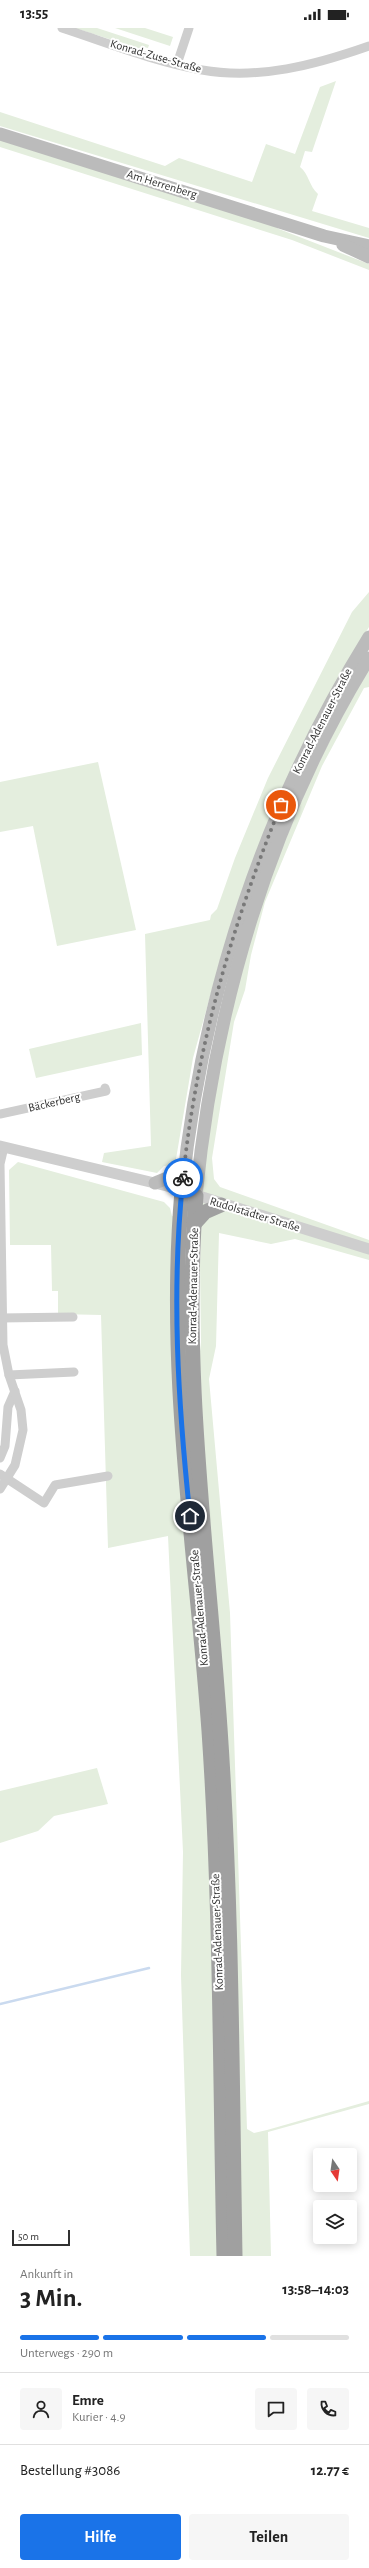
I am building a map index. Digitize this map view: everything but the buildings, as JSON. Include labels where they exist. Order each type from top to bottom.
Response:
[{"type":"highway","name":"Konrad-Adenauer-Straße","points":[[182,1191],[176,1279],[179,1407],[201,1634],[213,1809],[224,2256]]},
{"type":"highway","name":"Konrad-Adenauer-Straße","points":[[196,1196],[194,1224],[193,1363],[224,1798],[235,2256]]},
{"type":"highway","points":[[194,1224],[205,1212],[221,1204]]},
{"type":"main road","name":"Am Herrenberg","points":[[0,134],[324,236],[369,246]]},
{"type":"main road","name":"Am Herrenberg","points":[[324,236],[369,257]]},
{"type":"main road","name":"Konrad-Adenauer-Straße","points":[[182,1191],[194,1100],[215,998],[254,870],[286,793],[315,733],[369,637]]},
{"type":"main road","name":"Konrad-Adenauer-Straße","points":[[196,1196],[214,1069],[228,1000],[247,933],[295,802],[317,755],[369,658]]},
{"type":"main road","points":[[155,1183],[172,1176],[185,1163]]},
{"type":"street","name":"Konrad-Zuse-Straße","points":[[62,28],[177,64],[220,72],[258,72],[293,69],[369,46]]},
{"type":"street","points":[[177,64],[189,28]]},
{"type":"street","name":"Bäckerberg","points":[[0,1114],[106,1091],[105,1088]]},
{"type":"street","points":[[0,1488],[4,1476],[16,1459],[23,1430],[21,1410],[9,1375],[4,1352],[1,1318],[0,1164],[2,1146]]},
{"type":"street","name":"Rudolstädter Straße","points":[[2,1146],[155,1183],[369,1249]]},
{"type":"street","points":[[1,1318],[73,1317]]},
{"type":"street","points":[[9,1375],[74,1372]]},
{"type":"street","points":[[0,1458],[5,1446],[8,1407],[15,1391]]},
{"type":"street","points":[[4,1476],[44,1503],[55,1486],[108,1476]]},
{"type":"green space","points":[[75,28],[97,28],[149,45],[148,48],[144,47],[143,50]]},
{"type":"green space","points":[[115,28],[145,28],[173,37],[170,46]]},
{"type":"green space","points":[[336,81],[312,152],[305,151],[300,167],[318,194],[312,211],[369,228],[369,238],[0,126],[0,112],[165,166],[179,158],[252,182],[266,144],[295,154],[320,87]]},
{"type":"green space","points":[[0,139],[265,221],[279,229],[369,264],[369,270],[292,240],[0,147]]},
{"type":"green space","points":[[369,592],[369,627],[349,660],[221,957],[193,1058],[175,1165],[164,1166],[157,1173],[102,1162],[104,1153],[151,1146],[145,934],[210,920],[211,915],[217,909],[235,858],[268,778],[352,612]]},
{"type":"green space","points":[[369,669],[369,687],[364,688],[322,766],[265,902],[251,955],[245,990],[234,1022],[212,1158],[214,1179],[220,1187],[369,1240],[369,1260],[295,1239],[271,1244],[219,1233],[216,1346],[209,1379],[230,1613],[247,2129],[254,2133],[369,2101],[369,2104],[268,2132],[271,2256],[240,2256],[199,1361],[201,1342],[200,1266],[203,1171],[222,1048],[253,930],[274,867],[309,783],[339,722]]},
{"type":"green space","points":[[98,762],[136,930],[57,946],[33,826],[0,832],[0,782]]},
{"type":"green space","points":[[141,1023],[142,1055],[36,1078],[29,1049]]},
{"type":"green space","points":[[18,1162],[164,1202],[170,1208],[172,1216],[175,1217],[208,1796],[219,2256],[190,2256],[181,1975],[183,1852],[168,1536],[108,1548],[101,1315],[58,1314],[58,1291],[52,1291],[51,1245],[10,1245],[9,1170]]},
{"type":"green space","points":[[97,1768],[108,1804],[54,1816],[38,1831],[0,1843],[0,1791]]},
{"type":"waterway","points":[[0,2004],[149,1968]]},
{"type":"way so far","points":[[183,1178],[192,1108],[215,998],[234,931],[254,870],[281,805]]},
{"type":"route","points":[[183,1178],[176,1279],[176,1328],[179,1407],[190,1516]]}]
